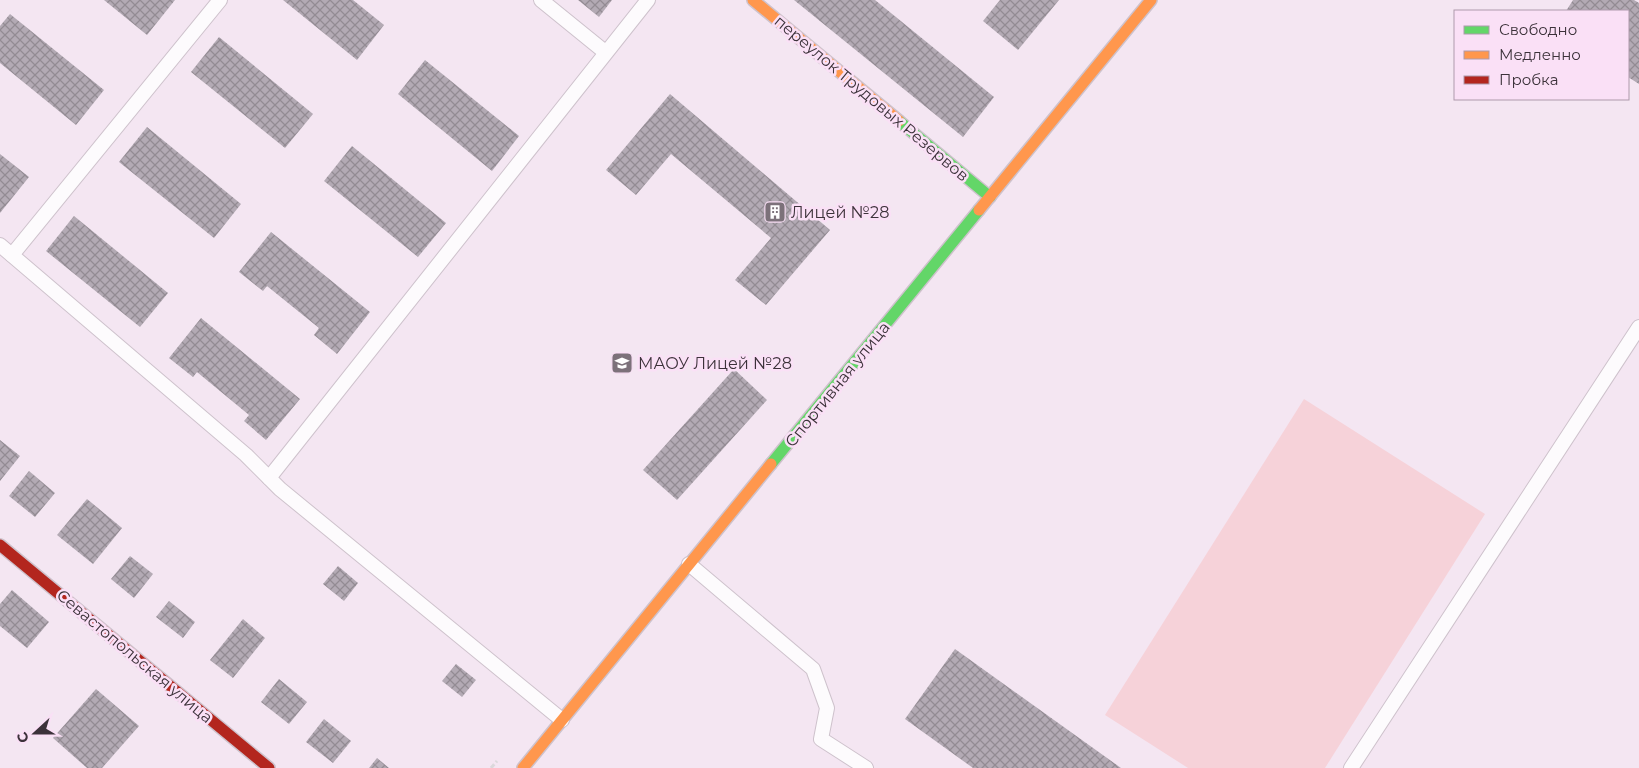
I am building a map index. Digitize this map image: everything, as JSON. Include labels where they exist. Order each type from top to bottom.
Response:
[{"type":"street","name":"переулок Трудовых Резервов","points":[[753,0],[990,197]]},
{"type":"street","name":"Спортивная улица","points":[[523,768],[1151,0]]},
{"type":"street","name":"Севастопольская улица","points":[[0,545],[269,768]]},
{"type":"lane","points":[[12,255],[220,0]]},
{"type":"lane","points":[[541,0],[606,52]]},
{"type":"lane","points":[[269,478],[648,0]]},
{"type":"lane","points":[[0,245],[246,455],[288,495],[562,720]]},
{"type":"lane","points":[[1351,768],[1639,327]]},
{"type":"lane","points":[[689,564],[813,669],[827,708],[821,739],[866,768]]},
{"type":"shaded area","points":[[1304,399],[1485,514],[1325,768],[1188,768],[1105,715]]},
{"type":"building","points":[[104,0],[175,0],[147,35]]},
{"type":"building","points":[[283,0],[353,0],[384,25],[357,60]]},
{"type":"building","points":[[578,0],[612,0],[599,17]]},
{"type":"building","points":[[794,0],[875,0],[994,97],[963,137]]},
{"type":"building","points":[[1000,0],[1059,0],[1018,50],[983,21]]},
{"type":"building","points":[[1573,0],[1634,0],[1639,3],[1639,84],[1629,78],[1629,10],[1567,10]]},
{"type":"building","points":[[10,14],[104,90],[76,125],[0,63],[0,26]]},
{"type":"building","points":[[219,37],[313,114],[285,148],[191,72]]},
{"type":"building","points":[[425,60],[519,136],[492,171],[398,94]]},
{"type":"building","name":"Лицей №28","points":[[670,94],[830,230],[766,305],[735,280],[771,238],[671,154],[636,195],[606,170]]},
{"type":"building","points":[[147,127],[241,204],[214,238],[119,162]]},
{"type":"building","points":[[352,146],[446,223],[418,257],[324,181]]},
{"type":"building","points":[[0,154],[29,177],[0,213]]},
{"type":"building","points":[[74,216],[168,293],[140,327],[46,251]]},
{"type":"building","points":[[271,232],[370,312],[337,354],[314,335],[319,328],[267,286],[263,291],[239,272]]},
{"type":"building","points":[[201,318],[300,399],[266,440],[244,421],[249,415],[197,372],[193,377],[169,358]]},
{"type":"building","points":[[734,369],[767,400],[677,500],[643,470]]},
{"type":"building","points":[[0,440],[20,456],[0,481]]},
{"type":"building","points":[[29,471],[55,493],[35,517],[9,496]]},
{"type":"building","points":[[87,499],[122,528],[93,564],[57,535]]},
{"type":"building","points":[[130,556],[153,574],[134,598],[111,579]]},
{"type":"building","points":[[338,566],[358,583],[344,601],[323,584]]},
{"type":"building","points":[[12,590],[49,622],[27,648],[0,626],[0,604]]},
{"type":"building","points":[[169,601],[195,622],[183,638],[156,617]]},
{"type":"building","points":[[243,619],[265,638],[233,678],[210,660]]},
{"type":"building","points":[[955,649],[1121,768],[973,768],[905,719]]},
{"type":"building","points":[[456,664],[476,680],[462,697],[442,681]]},
{"type":"building","points":[[279,679],[307,702],[289,724],[261,702]]},
{"type":"building","points":[[96,689],[139,726],[102,768],[87,768],[53,738]]},
{"type":"building","points":[[324,719],[351,741],[333,763],[306,742]]},
{"type":"building","points":[[377,758],[389,768],[369,768]]},
{"type":"traffic: fast","points":[[899,121],[990,197]]},
{"type":"traffic: fast","points":[[771,464],[979,210]]},
{"type":"traffic: slow","points":[[753,0],[899,121]]},
{"type":"traffic: slow","points":[[979,210],[1151,0]]},
{"type":"traffic: slow","points":[[523,768],[771,464]]},
{"type":"traffic: jam","points":[[0,545],[269,768]]},
{"type":"place","name":"Лицей №28","points":[[775,212]]},
{"type":"place","name":"МАОУ Лицей №28","points":[[622,363]]}]
